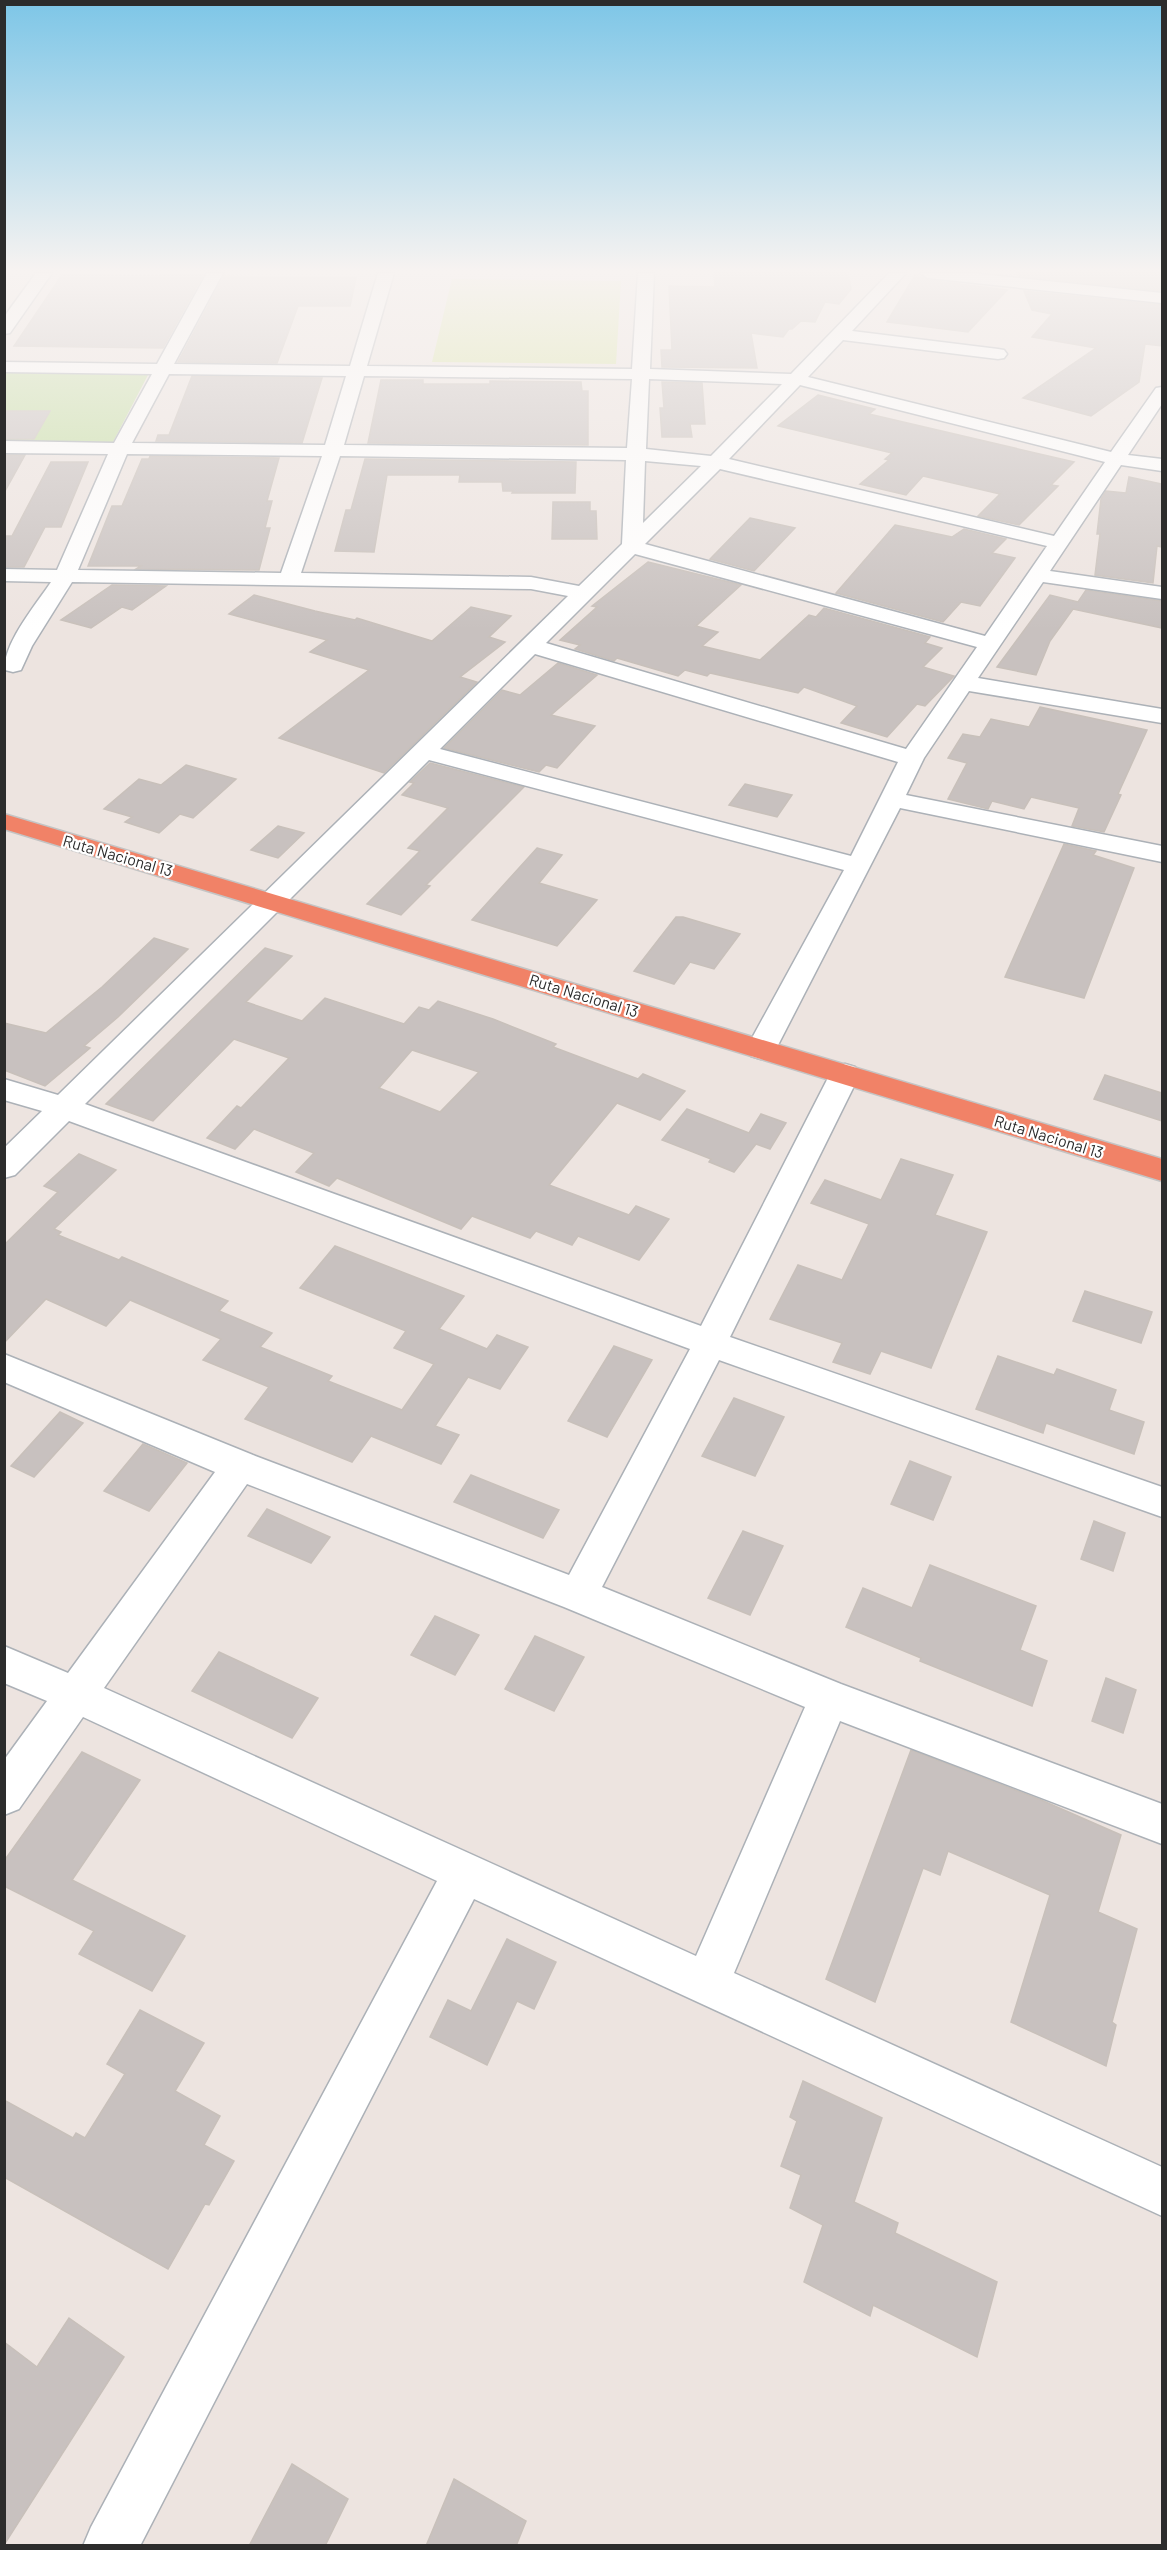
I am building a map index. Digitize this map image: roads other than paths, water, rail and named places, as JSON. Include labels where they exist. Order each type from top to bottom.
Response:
[{"type":"highway","name":"Ruta Nacional 13","points":[[4,821],[1162,1170]]},
{"type":"street","points":[[13,665],[21,646],[65,576],[120,448],[150,392]]},
{"type":"street","points":[[289,579],[351,392]]},
{"type":"street","points":[[632,547],[635,454],[640,392]]},
{"type":"street","points":[[4,1167],[632,547],[783,392]]},
{"type":"street","points":[[847,392],[1116,459],[1162,465]]},
{"type":"street","points":[[761,1048],[859,866],[912,758],[1162,392]]},
{"type":"street","points":[[4,447],[635,454],[716,462],[1059,543]]},
{"type":"street","points":[[632,547],[991,644]]},
{"type":"street","points":[[4,575],[531,583],[585,593]]},
{"type":"street","points":[[1037,575],[1162,594]]},
{"type":"street","points":[[531,646],[912,758]]},
{"type":"street","points":[[964,683],[1162,716]]},
{"type":"street","points":[[425,752],[859,866]]},
{"type":"street","points":[[892,799],[1162,854]]},
{"type":"street","points":[[578,1595],[710,1343],[845,1074]]},
{"type":"street","points":[[4,1089],[65,1108],[710,1343],[1162,1502]]},
{"type":"street","points":[[4,1366],[240,1466],[578,1595],[829,1698],[1162,1824]]},
{"type":"street","points":[[4,1795],[240,1466]]},
{"type":"street","points":[[4,1664],[77,1695],[1162,2192]]},
{"type":"street","points":[[707,1983],[829,1698]]},
{"type":"street","points":[[110,2546],[465,1872]]}]
